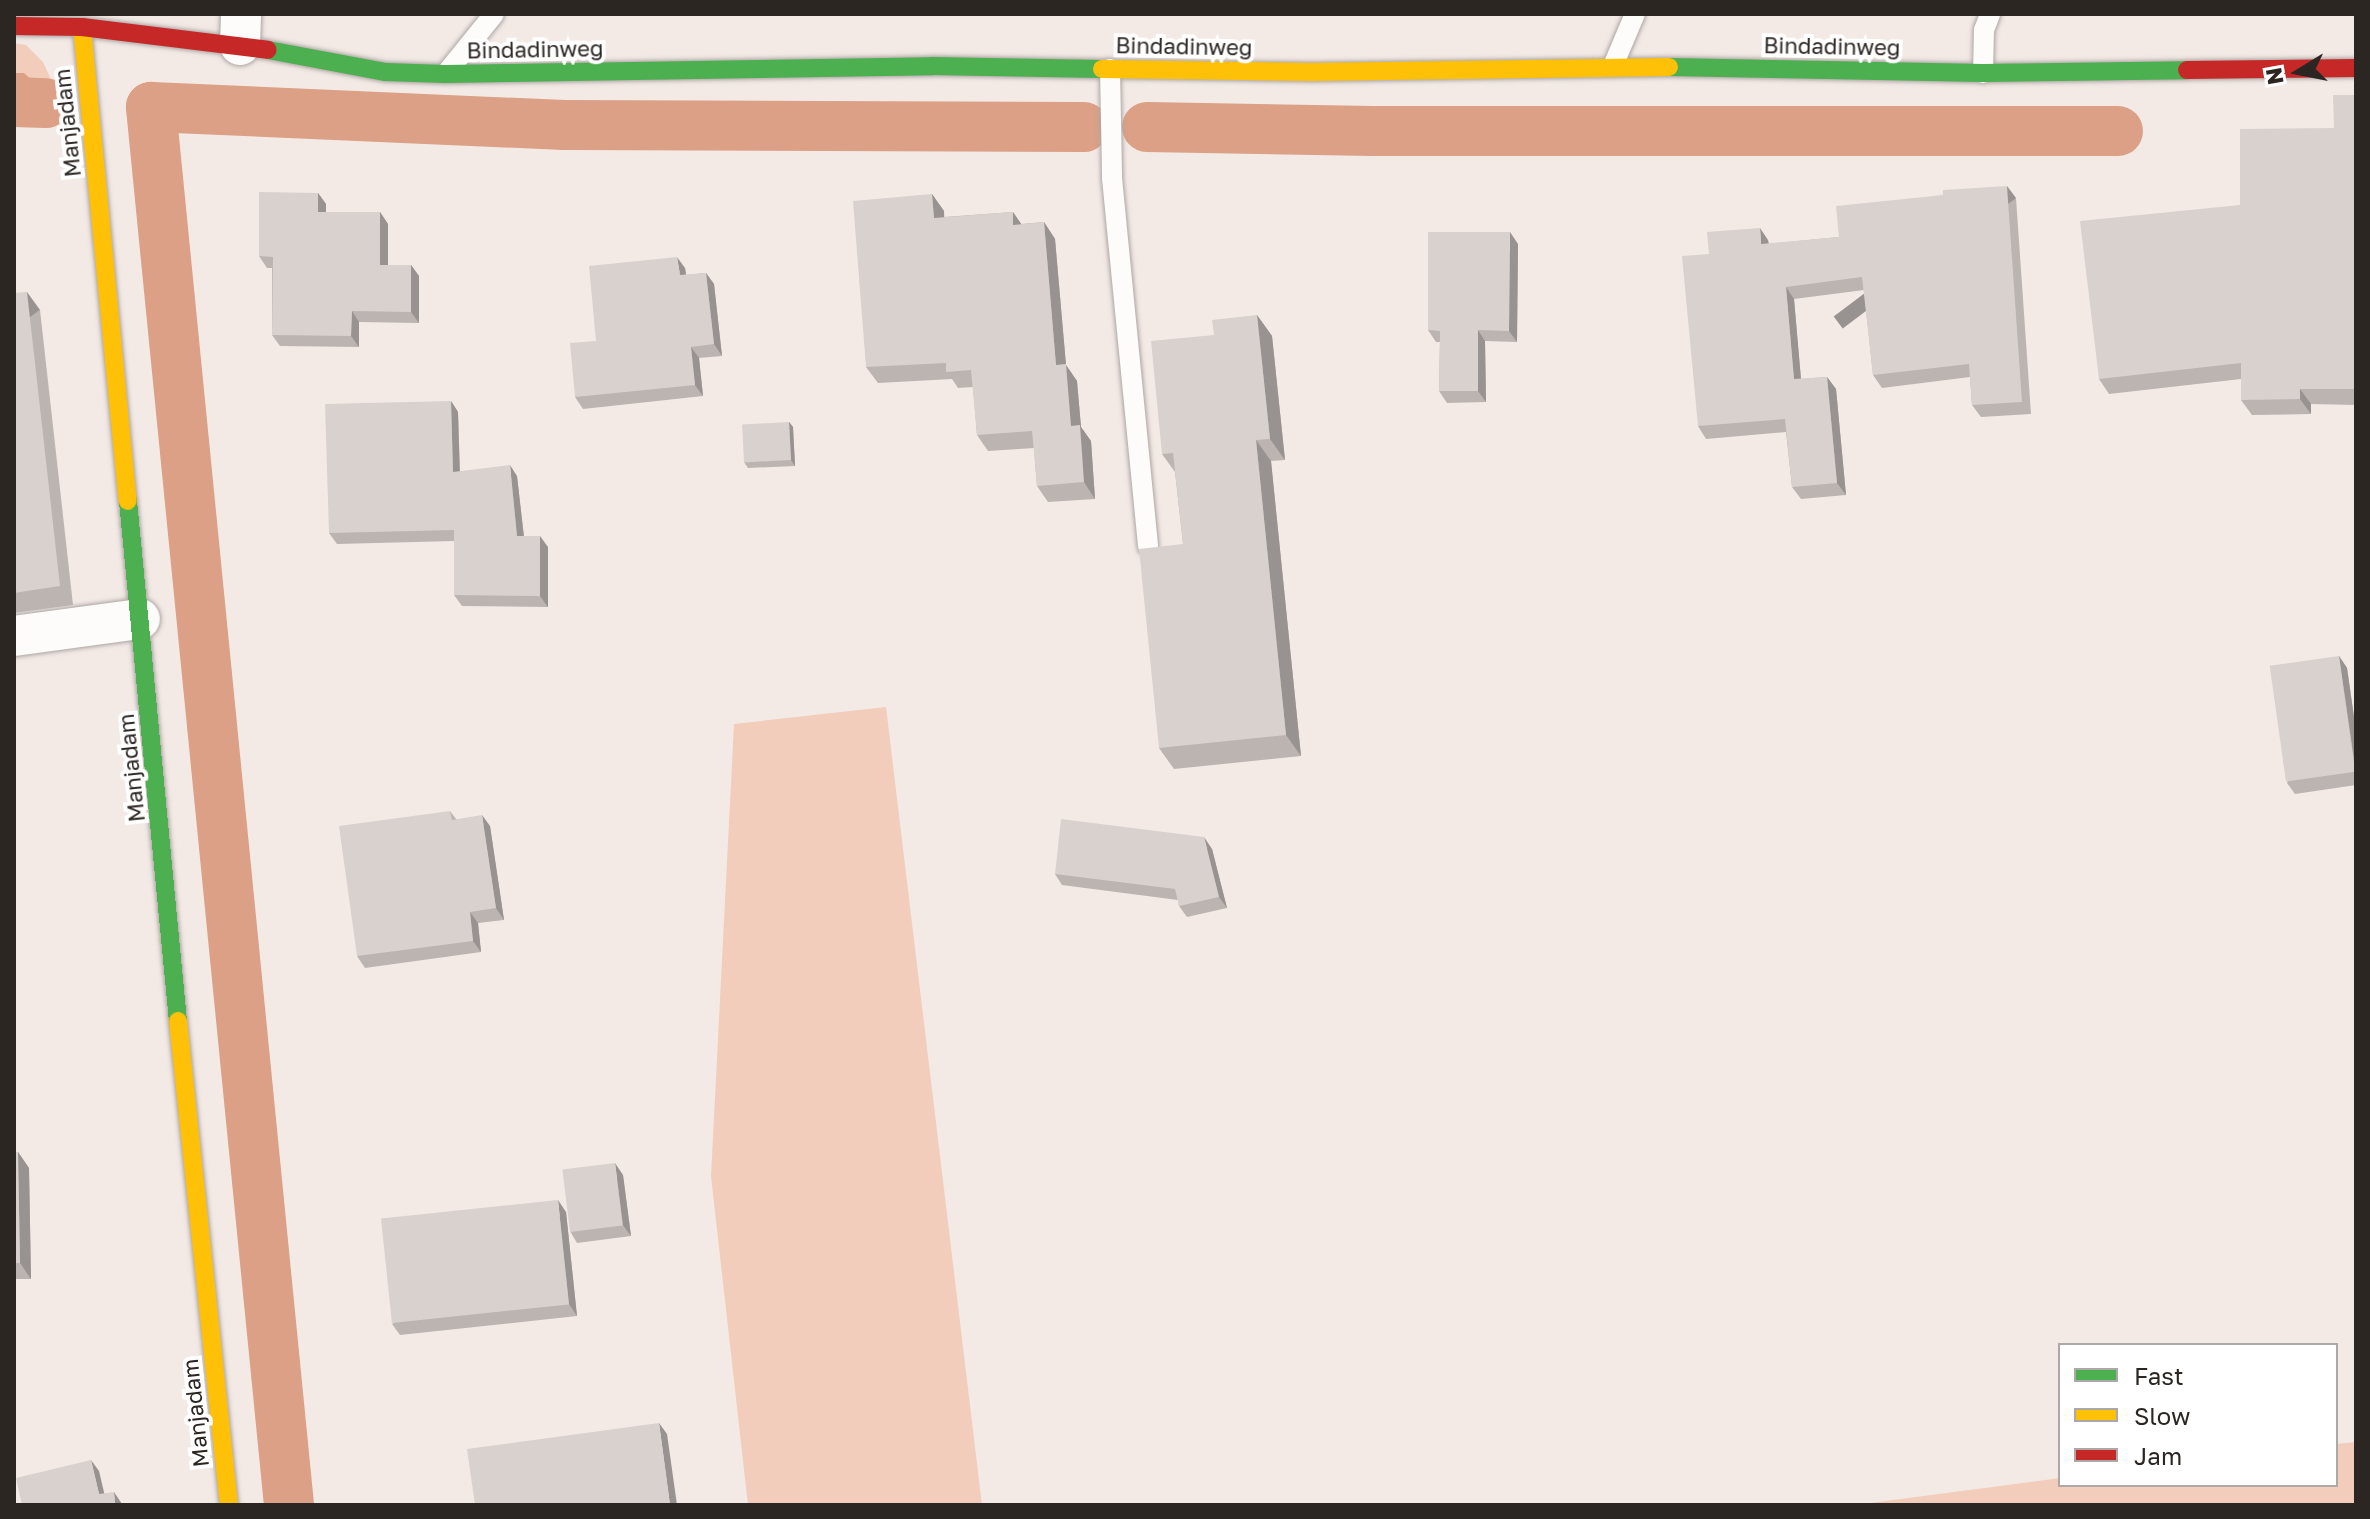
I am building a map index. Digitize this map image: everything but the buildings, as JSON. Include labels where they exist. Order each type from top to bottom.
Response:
[{"type":"street","name":"Bindadinweg","points":[[14,26],[241,29],[386,72],[445,74],[932,66],[1312,72],[1613,66],[1983,73],[2356,68]]},
{"type":"street","name":"Manjadam","points":[[82,27],[196,1205],[229,1505]]},
{"type":"street","points":[[14,636],[140,619]]},
{"type":"lane","points":[[445,74],[494,14]]},
{"type":"lane","points":[[1613,66],[1635,14]]},
{"type":"lane","points":[[1983,73],[1984,30],[1990,14]]},
{"type":"lane","points":[[1110,69],[1112,178],[1148,546]]},
{"type":"shaded area","points":[[14,43],[26,45],[43,62],[54,86],[40,87],[24,73],[14,73]]},
{"type":"shaded area","points":[[14,73],[24,73],[40,87],[37,110],[14,120]]},
{"type":"shaded area","points":[[886,707],[982,1505],[748,1505],[711,1176],[734,724]]},
{"type":"shaded area","points":[[2356,1442],[2356,1505],[1855,1505],[2058,1478],[2058,1487],[2338,1487],[2338,1444]]},
{"type":"waterway","points":[[14,102],[46,103]]},
{"type":"waterway","points":[[289,1505],[151,107],[565,125],[1084,127]]},
{"type":"waterway","points":[[1147,127],[1373,131],[2118,131]]},
{"type":"traffic: fast","points":[[268,50],[386,72],[445,74],[932,66],[1102,69]]},
{"type":"traffic: fast","points":[[1669,67],[1983,73],[2187,70]]},
{"type":"traffic: fast","points":[[128,501],[178,1021]]},
{"type":"traffic: slow","points":[[82,27],[128,501]]},
{"type":"traffic: slow","points":[[1102,69],[1312,72],[1669,67]]},
{"type":"traffic: slow","points":[[178,1021],[229,1505]]},
{"type":"traffic: jam","points":[[14,26],[82,27],[268,50]]},
{"type":"traffic: jam","points":[[2187,70],[2356,68]]}]
